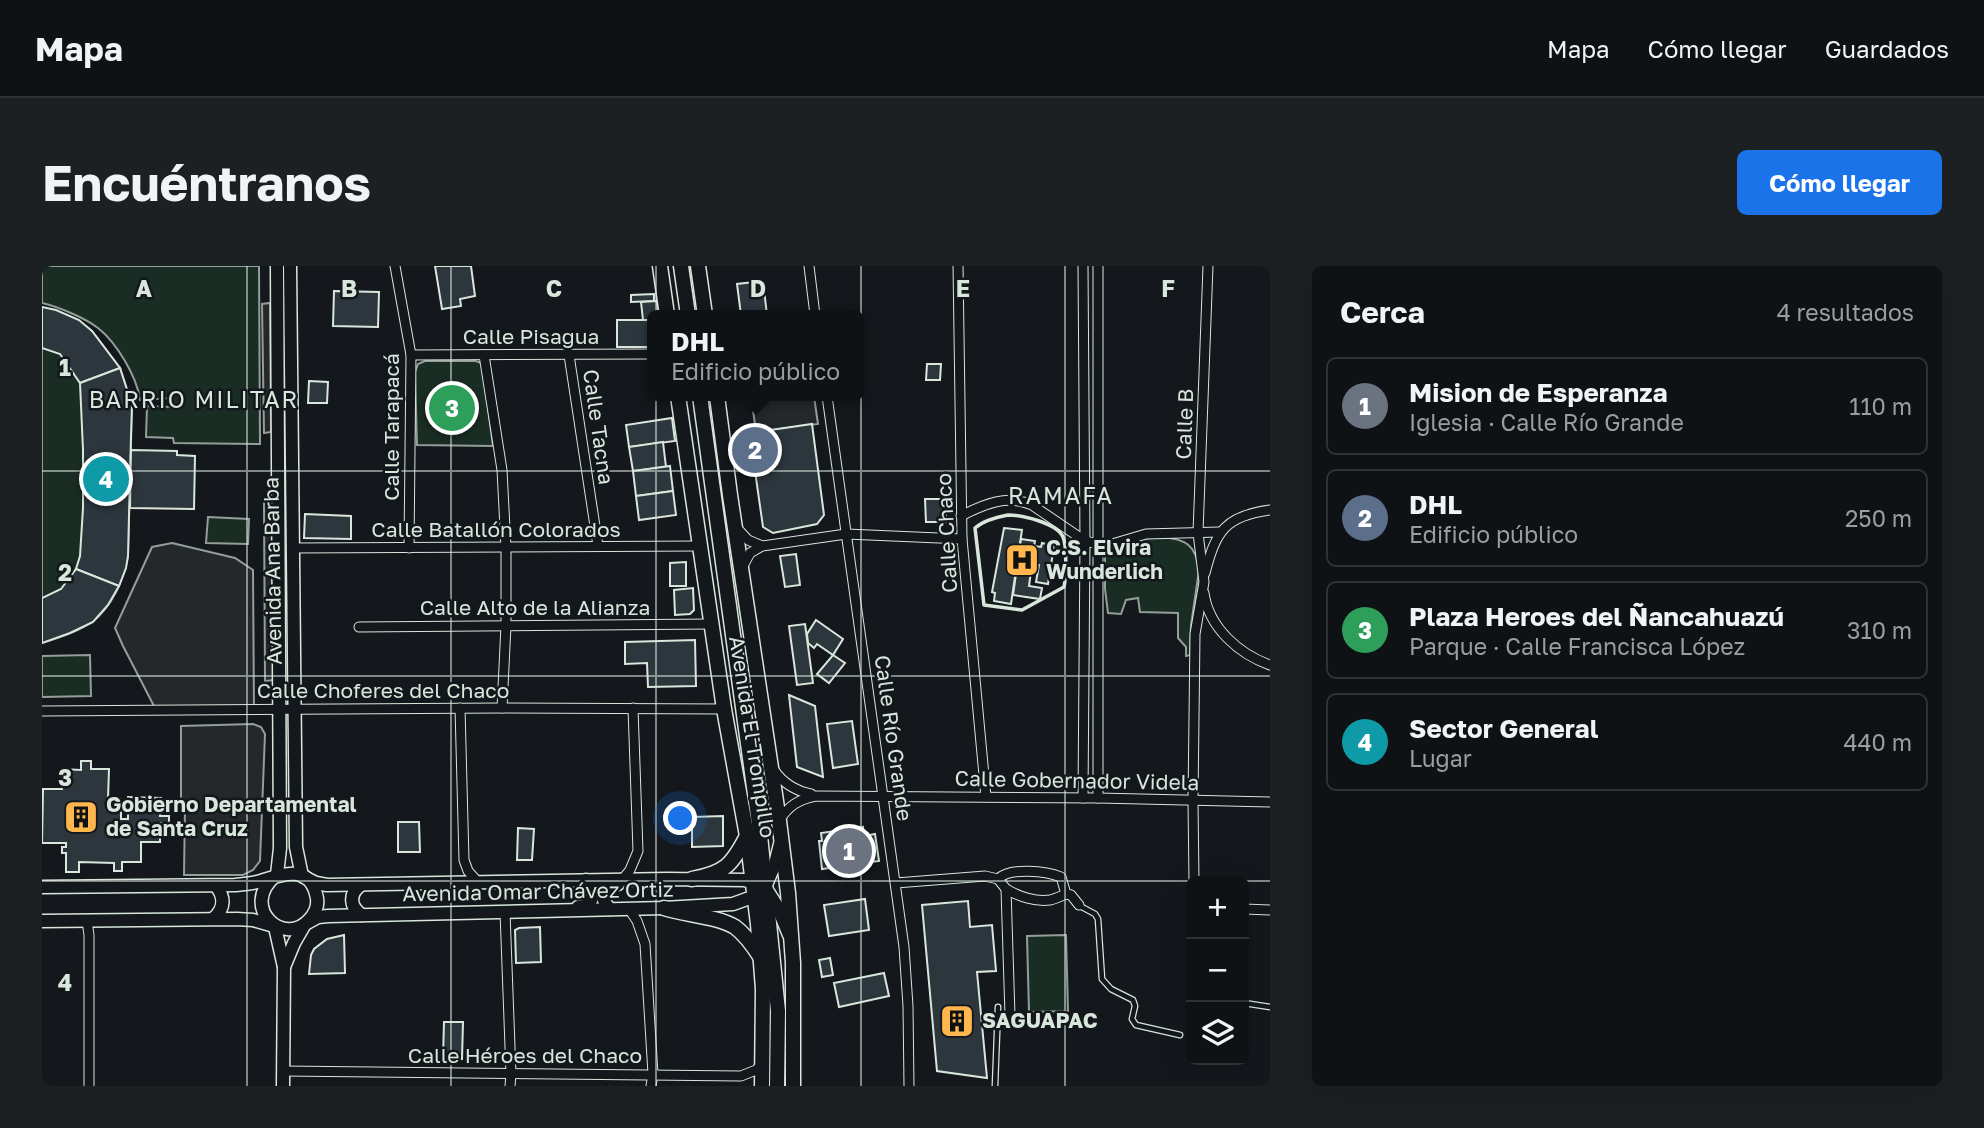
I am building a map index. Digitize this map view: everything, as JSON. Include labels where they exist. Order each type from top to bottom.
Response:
[{"type":"main road","name":"Avenida Ana Barba","points":[[277,266],[285,416],[296,847],[303,876]]},
{"type":"main road","name":"Avenida Ana Barba","points":[[285,416],[290,266]]},
{"type":"main road","points":[[660,266],[666,310]]},
{"type":"main road","points":[[681,266],[687,310]]},
{"type":"main road","points":[[698,266],[704,310]]},
{"type":"main road","name":"Avenida El Trompillo","points":[[679,401],[724,709],[775,979],[778,1011],[777,1086]]},
{"type":"main road","name":"Avenida El Trompillo","points":[[701,401],[758,816],[762,1086]]},
{"type":"main road","name":"Avenida El Trompillo","points":[[718,401],[788,893],[794,1034],[793,1086]]},
{"type":"main road","points":[[707,588],[715,497]]},
{"type":"main road","name":"Avenida Ana Barba","points":[[276,876],[281,848],[279,710],[287,540]]},
{"type":"main road","points":[[692,879],[721,872],[730,864],[747,836]]},
{"type":"main road","points":[[781,839],[775,864],[758,888],[777,906],[791,940]]},
{"type":"main road","points":[[42,887],[216,886],[253,883],[289,873],[303,876],[316,890],[317,908],[294,943],[284,967]]},
{"type":"main road","points":[[276,876],[262,891],[261,901],[262,910],[275,926],[284,967],[283,1086]]},
{"type":"main road","name":"Avenida Omar Chávez Ortiz","points":[[303,876],[327,885],[732,878],[758,888]]},
{"type":"main road","points":[[610,909],[603,897],[604,889],[609,885],[650,883],[659,879]]},
{"type":"main road","points":[[533,912],[586,906],[593,897],[593,890],[586,880]]},
{"type":"main road","points":[[361,885],[354,892],[352,903],[362,915]]},
{"type":"main road","points":[[214,918],[223,902],[216,886]]},
{"type":"main road","name":"Avenida Omar Chávez Ortiz","points":[[306,924],[318,917],[328,916],[733,904],[758,888]]},
{"type":"main road","points":[[664,908],[717,919],[735,927],[748,940],[775,979]]},
{"type":"main road","points":[[42,921],[214,918],[253,920],[290,929],[306,924]]},
{"type":"street","name":"Calle Tarapacá","points":[[395,266],[411,355],[409,548]]},
{"type":"street","points":[[809,266],[815,310]]},
{"type":"street","name":"Calle Chaco","points":[[958,266],[962,538],[986,797]]},
{"type":"street","points":[[1083,266],[1083,799]]},
{"type":"street","points":[[1098,266],[1098,798]]},
{"type":"street","name":"Calle B","points":[[1204,582],[1198,533],[1208,266]]},
{"type":"street","name":"Calle Pisagua","points":[[411,355],[647,354]]},
{"type":"street","points":[[484,355],[502,470],[506,548],[502,708]]},
{"type":"street","name":"Calle Tacna","points":[[569,355],[598,546]]},
{"type":"street","name":"Calle Río Grande","points":[[828,401],[904,947],[909,1086]]},
{"type":"street","points":[[961,516],[993,502],[1023,500],[1085,541],[1098,544],[1112,544],[1146,534],[1219,532]]},
{"type":"street","points":[[1194,876],[1192,801],[1195,634],[1210,552],[1219,532],[1237,519],[1270,510]]},
{"type":"street","points":[[734,524],[748,540],[762,546]]},
{"type":"street","points":[[741,572],[750,553],[762,546],[846,534],[962,538]]},
{"type":"street","name":"Calle Batallón Colorados","points":[[287,540],[409,548],[700,546]]},
{"type":"street","points":[[1204,582],[1205,601],[1223,633],[1240,651],[1270,665]]},
{"type":"street","name":"Calle Alto de la Alianza","points":[[359,627],[712,624]]},
{"type":"street","points":[[460,708],[464,860],[468,871],[477,881]]},
{"type":"street","points":[[622,880],[630,870],[638,851],[633,708]]},
{"type":"street","name":"Calle Choferes del Chaco","points":[[42,711],[724,709]]},
{"type":"street","points":[[770,764],[778,776],[789,785],[816,796]]},
{"type":"street","points":[[779,821],[794,803],[816,796]]},
{"type":"street","name":"Calle Gobernador Videla","points":[[816,796],[1270,802]]},
{"type":"street","points":[[896,883],[985,876],[998,878],[1007,872],[1051,873],[1060,877],[1066,894]]},
{"type":"street","points":[[998,878],[1006,889],[1016,895],[1051,900],[1066,894],[1071,895],[1079,905]]},
{"type":"street","points":[[1006,889],[1010,1016]]},
{"type":"street","points":[[629,909],[637,921],[645,944],[653,1074],[651,1086]]},
{"type":"street","points":[[1249,909],[1270,909]]},
{"type":"street","points":[[505,912],[510,1086]]},
{"type":"street","points":[[87,921],[89,1086]]},
{"type":"street","name":"Calle Héroes del Chaco","points":[[283,1071],[741,1076],[763,1064]]},
{"type":"lane","points":[[1079,905],[1095,914],[1098,919],[1102,979],[1111,989],[1133,1000],[1135,1006],[1132,1018],[1136,1025],[1180,1035]]},
{"type":"lane","points":[[1249,1004],[1270,1007]]},
{"type":"lane","points":[[995,1086],[998,1007]]},
{"type":"green space","points":[[42,266],[259,266],[260,444],[174,443],[173,438],[146,437],[147,406],[173,407],[173,398],[140,400],[130,371],[105,334],[79,317],[42,303]]},
{"type":"green space","points":[[42,307],[92,331],[120,368],[132,405],[128,556],[124,574],[106,609],[92,622],[75,632],[42,643]]},
{"type":"green space","points":[[425,361],[481,363],[493,446],[417,445],[415,372],[418,364]]},
{"type":"green space","points":[[208,517],[249,519],[248,544],[206,543]]},
{"type":"green space","points":[[1141,539],[1177,539],[1188,545],[1195,554],[1199,570],[1191,625],[1190,655],[1186,656],[1186,647],[1178,638],[1178,613],[1140,612],[1138,598],[1126,600],[1121,614],[1108,613],[1105,550]]},
{"type":"green space","points":[[90,655],[91,696],[42,697],[42,656]]},
{"type":"green space","points":[[1066,935],[1068,1011],[1029,1012],[1027,936]]},
{"type":"shaded area","points":[[270,303],[271,432],[264,433],[262,304]]},
{"type":"shaded area","points":[[752,401],[815,401],[818,424],[756,432]]},
{"type":"shaded area","points":[[264,502],[272,502],[274,680],[265,681]]},
{"type":"shaded area","points":[[172,543],[235,558],[253,570],[254,710],[156,710],[123,646],[115,628],[152,547]]},
{"type":"shaded area","points":[[253,724],[261,727],[265,734],[260,861],[253,870],[243,875],[184,875],[185,806],[181,801],[181,726]]},
{"type":"building","points":[[435,266],[471,266],[475,296],[460,299],[461,306],[442,309]]},
{"type":"building","points":[[763,281],[766,310],[740,310],[737,284]]},
{"type":"building","points":[[334,291],[379,292],[378,327],[333,326]]},
{"type":"building","points":[[654,294],[654,301],[631,302],[631,295]]},
{"type":"building","points":[[657,301],[658,310],[647,310],[647,320],[643,320],[641,302]]},
{"type":"building","points":[[42,307],[79,320],[92,331],[120,368],[80,383],[60,354],[42,348]]},
{"type":"building","points":[[617,320],[647,320],[647,347],[617,347]]},
{"type":"building","points":[[927,364],[941,364],[940,380],[926,380]]},
{"type":"building","points":[[120,368],[132,405],[128,556],[119,586],[76,569],[80,556],[83,508],[80,383]]},
{"type":"building","points":[[309,381],[328,382],[327,403],[308,403]]},
{"type":"building","points":[[672,418],[675,441],[629,447],[626,425]]},
{"type":"building","points":[[812,424],[824,515],[817,524],[773,533],[763,527],[751,443],[757,442],[756,432]]},
{"type":"building","points":[[663,442],[666,467],[633,471],[629,447]]},
{"type":"building","points":[[131,450],[177,451],[177,455],[195,456],[194,509],[130,508]]},
{"type":"building","points":[[670,466],[673,491],[636,496],[633,471]]},
{"type":"building","points":[[673,491],[676,515],[639,520],[636,496]]},
{"type":"building","points":[[925,499],[946,499],[946,522],[926,522]]},
{"type":"building","points":[[305,514],[351,516],[351,539],[304,538]]},
{"type":"building","points":[[1004,528],[1022,530],[1011,604],[994,601],[995,593],[992,592]]},
{"type":"building","points":[[1021,539],[1035,541],[1034,546],[1041,547],[1042,543],[1054,546],[1048,584],[1036,582],[1039,565],[1032,564],[1029,586],[1042,588],[1040,599],[1013,595]]},
{"type":"building","points":[[796,554],[800,585],[785,587],[780,556]]},
{"type":"building","points":[[686,562],[686,586],[670,586],[670,563]]},
{"type":"building","points":[[76,569],[119,586],[108,605],[93,622],[42,643],[42,598],[61,589]]},
{"type":"building","points":[[693,588],[694,610],[690,614],[675,615],[674,590]]},
{"type":"building","points":[[816,620],[843,639],[833,655],[817,644],[814,648],[808,643],[807,634]]},
{"type":"building","points":[[805,624],[813,683],[797,685],[789,626]]},
{"type":"building","points":[[695,640],[696,686],[648,687],[647,663],[625,664],[625,642]]},
{"type":"building","points":[[833,655],[845,663],[829,683],[817,674]]},
{"type":"building","points":[[789,695],[815,706],[823,777],[797,767]]},
{"type":"building","points":[[852,721],[858,764],[833,768],[827,724]]},
{"type":"building","name":"Gobierno Departamental de Santa Cruz","points":[[81,761],[91,761],[91,769],[109,769],[108,799],[121,799],[121,819],[128,819],[128,797],[161,798],[160,816],[169,816],[169,823],[160,823],[160,842],[141,842],[141,862],[122,862],[122,871],[114,871],[114,863],[79,862],[79,872],[66,872],[66,853],[62,853],[62,847],[66,847],[66,843],[42,843],[43,789],[62,789],[62,769],[81,770]]},
{"type":"building","points":[[723,816],[723,846],[692,847],[692,817]]},
{"type":"building","points":[[398,822],[419,822],[420,852],[398,852]]},
{"type":"building","points":[[863,827],[864,836],[875,834],[879,861],[822,869],[819,841],[822,841],[821,833]]},
{"type":"building","points":[[518,828],[534,829],[532,860],[517,860]]},
{"type":"building","points":[[865,899],[869,930],[829,936],[824,905]]},
{"type":"building","name":"SAGUAPAC","points":[[968,901],[970,927],[992,925],[996,971],[977,972],[987,1078],[937,1071],[922,905]]},
{"type":"building","points":[[540,927],[541,962],[516,963],[515,930]]},
{"type":"building","points":[[344,935],[345,973],[309,974],[314,949],[327,939]]},
{"type":"building","points":[[830,958],[833,975],[822,977],[819,960]]},
{"type":"building","points":[[884,973],[889,996],[839,1007],[834,983]]},
{"type":"building","points":[[444,1022],[463,1022],[462,1059],[443,1058]]},
{"type":"wall","points":[[1008,515],[1022,516],[1047,524],[1059,532],[1064,541],[1064,587],[1022,610],[984,605],[975,528],[986,521],[1008,515]]},
{"type":"place","name":"Plaza Heroes del Ñancahuazú","points":[[452,408]]},
{"type":"place","name":"DHL","points":[[755,450]]},
{"type":"place","name":"Sector General","points":[[106,479]]},
{"type":"place","name":"C.S. Elvira Wunderlich","points":[[1022,560]]},
{"type":"place","name":"Gobierno Departamental de Santa Cruz","points":[[81,817]]},
{"type":"place","name":"Mision de Esperanza","points":[[849,851]]},
{"type":"place","name":"SAGUAPAC","points":[[957,1021]]},
{"type":"district","name":"BARRIO MILITAR","points":[[194,400]]},
{"type":"district","name":"RAMAFA","points":[[1061,496]]}]
